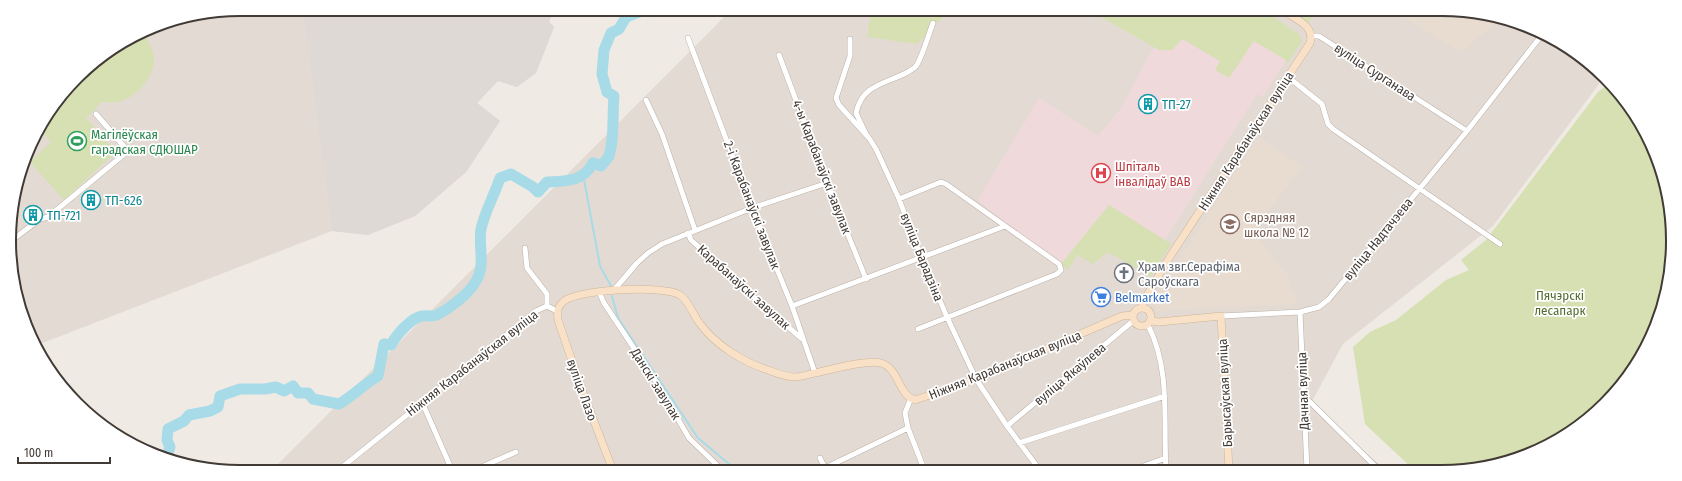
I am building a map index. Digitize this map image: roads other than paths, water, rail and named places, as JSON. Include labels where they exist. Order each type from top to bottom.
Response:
[{"type":"main road","name":"вуліца Сурганава","points":[[1291,16],[1306,27],[1313,36]]},
{"type":"main road","name":"Ніжняя Карабанаўская вуліца","points":[[1142,308],[1143,302],[1171,256],[1310,43],[1313,36]]},
{"type":"main road","name":"Ніжняя Карабанаўская вуліца","points":[[557,310],[564,300],[577,295],[613,291],[671,292],[681,296],[700,325],[713,339],[745,360],[781,375],[794,377],[867,363],[882,363],[892,370],[906,395],[911,398],[921,398],[976,379],[1122,316],[1133,318]]},
{"type":"main road","points":[[1142,308],[1150,312],[1152,316],[1149,323],[1140,326],[1133,318],[1134,312],[1142,308]]},
{"type":"main road","name":"вуліца Лазо","points":[[557,310],[558,320],[582,390],[611,465]]},
{"type":"main road","name":"вуліца Надтачэева","points":[[1149,323],[1221,316]]},
{"type":"main road","name":"Барысаўская вуліца","points":[[1221,316],[1229,465]]},
{"type":"street","points":[[869,138],[856,113],[861,99],[882,82],[900,76],[916,67],[933,23]]},
{"type":"street","name":"вуліца Сурганава","points":[[1313,36],[1319,36],[1467,131]]},
{"type":"street","name":"2-і Карабанаўскі завулак","points":[[688,38],[752,208],[792,306],[802,339],[815,373]]},
{"type":"street","name":"вуліца Надтачэева","points":[[1221,316],[1300,312],[1319,307],[1329,299],[1467,131],[1539,38]]},
{"type":"street","name":"вуліца Барадзіна","points":[[850,39],[850,56],[836,98],[839,105],[869,138],[876,149],[899,200],[921,257],[947,317],[976,379],[1035,465]]},
{"type":"street","name":"4-ы Карабанаўскі завулак","points":[[779,55],[827,183],[866,278]]},
{"type":"street","points":[[1288,77],[1322,104],[1328,124],[1333,130],[1500,244]]},
{"type":"street","points":[[646,100],[662,134],[695,230]]},
{"type":"street","points":[[16,238],[40,219],[48,217],[128,151],[96,114]]},
{"type":"street","points":[[899,200],[941,182],[946,184],[1059,264],[1061,270],[1058,274],[918,329]]},
{"type":"street","points":[[613,291],[623,278],[648,253],[662,244],[752,208],[827,183]]},
{"type":"street","points":[[792,306],[1005,226]]},
{"type":"street","name":"Карабанаўскі завулак","points":[[688,234],[691,240],[802,339]]},
{"type":"street","points":[[525,248],[527,268],[547,294],[547,306]]},
{"type":"street","name":"Данскі завулак","points":[[599,292],[604,303],[657,383],[689,438],[718,465]]},
{"type":"street","name":"Ніжняя Карабанаўская вуліца","points":[[345,465],[536,311],[547,306],[557,310]]},
{"type":"street","name":"Дачная вуліца","points":[[1300,312],[1307,465]]},
{"type":"street","name":"вуліца Якаўлева","points":[[1007,426],[1133,318]]},
{"type":"street","points":[[1149,323],[1157,345],[1163,372],[1165,396],[1166,465]]},
{"type":"street","points":[[1303,395],[1374,465]]},
{"type":"street","points":[[1019,443],[1165,396]]},
{"type":"street","points":[[911,398],[905,413],[908,428],[922,465]]},
{"type":"street","points":[[422,402],[450,465]]},
{"type":"street","points":[[831,465],[908,428]]},
{"type":"street","points":[[486,465],[516,452]]},
{"type":"street","points":[[820,458],[824,465]]},
{"type":"street","points":[[1146,465],[1166,458]]},
{"type":"waterway","points":[[168,453],[170,447],[167,440],[168,429],[184,421],[189,415],[210,411],[218,407],[220,396],[240,389],[265,389],[276,387],[284,391],[293,386],[298,393],[308,393],[313,399],[339,404],[378,376],[384,344],[391,345],[400,332],[413,320],[422,316],[437,315],[448,309],[464,296],[473,286],[481,269],[481,229],[500,178],[511,174],[533,187],[538,192],[547,182],[567,181],[579,177],[584,174],[593,163],[601,166],[609,156],[613,134],[614,96],[607,92],[602,74],[604,50],[611,33],[619,29],[626,17],[629,16]]},
{"type":"waterway","points":[[583,174],[600,266],[611,286]]},
{"type":"waterway","points":[[612,296],[618,318],[698,438],[730,465]]},
{"type":"place","name":"ТП-27","points":[[1148,104]]},
{"type":"place","name":"Магілёўская гарадская СДЮШАР","points":[[77,141]]},
{"type":"place","name":"Шпіталь інвалідаў ВАВ","points":[[1101,173]]},
{"type":"place","name":"ТП-626","points":[[91,200]]},
{"type":"place","name":"ТП-721","points":[[33,215]]},
{"type":"place","name":"Сярэдняя школа № 12","points":[[1230,224]]},
{"type":"place","name":"Храм звг.Серафіма Сароўскага","points":[[1124,273]]},
{"type":"place","name":"Belmarket","points":[[1101,297]]},
{"type":"park label","name":"Пячэрскі лесапарк","points":[[1560,302]]}]
